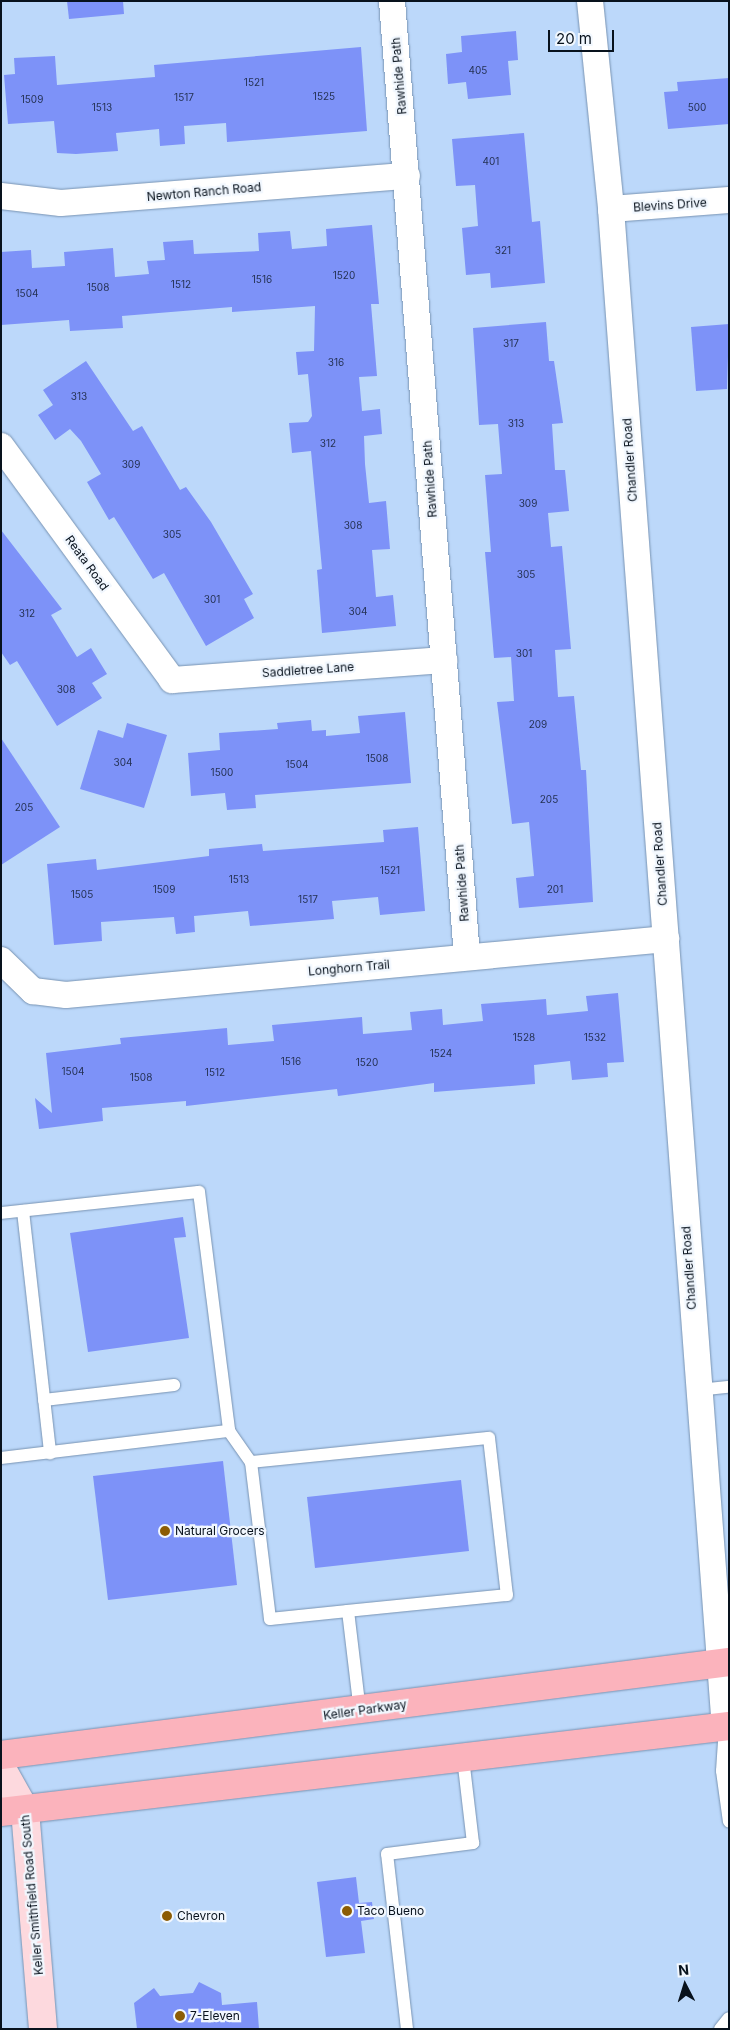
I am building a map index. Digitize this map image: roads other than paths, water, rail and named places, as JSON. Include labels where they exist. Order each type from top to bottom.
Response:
[{"type":"main road","name":"Keller Parkway","points":[[1,1755],[724,1663]]},
{"type":"main road","points":[[13,1811],[727,1726]]},
{"type":"main road","name":"Keller Smithfield Road South","points":[[1,1767],[13,1811],[43,2029]]},
{"type":"street","name":"Rawhide Path","points":[[392,1],[467,957]]},
{"type":"street","name":"Chandler Road","points":[[590,1],[612,210],[698,1390],[724,1663],[727,1726]]},
{"type":"street","name":"Newton Ranch Road","points":[[1,196],[60,203],[407,176]]},
{"type":"street","name":"Blevins Drive","points":[[612,210],[729,200]]},
{"type":"street","name":"Reata Road","points":[[1,446],[172,680]]},
{"type":"street","name":"Saddletree Lane","points":[[172,680],[444,660]]},
{"type":"street","name":"Longhorn Trail","points":[[1,960],[33,991],[66,995],[666,939]]},
{"type":"lane","points":[[1,1213],[199,1192],[229,1431],[251,1462],[270,1619],[507,1595],[489,1438],[251,1462]]},
{"type":"lane","points":[[23,1211],[50,1453]]},
{"type":"lane","points":[[44,1400],[174,1385]]},
{"type":"lane","points":[[698,1390],[729,1388]]},
{"type":"lane","points":[[1,1458],[229,1431]]},
{"type":"lane","points":[[348,1611],[360,1710]]},
{"type":"lane","points":[[727,1726],[722,1771],[729,1822]]},
{"type":"lane","points":[[407,2029],[387,1854],[473,1843],[463,1758]]},
{"type":"lane","points":[[720,2029],[729,2018]]},
{"type":"place","name":"Natural Grocers","points":[[165,1531]]},
{"type":"place","name":"Taco Bueno","points":[[347,1911]]},
{"type":"place","name":"Chevron","points":[[167,1916]]},
{"type":"place","name":"7-Eleven","points":[[180,2016]]}]
